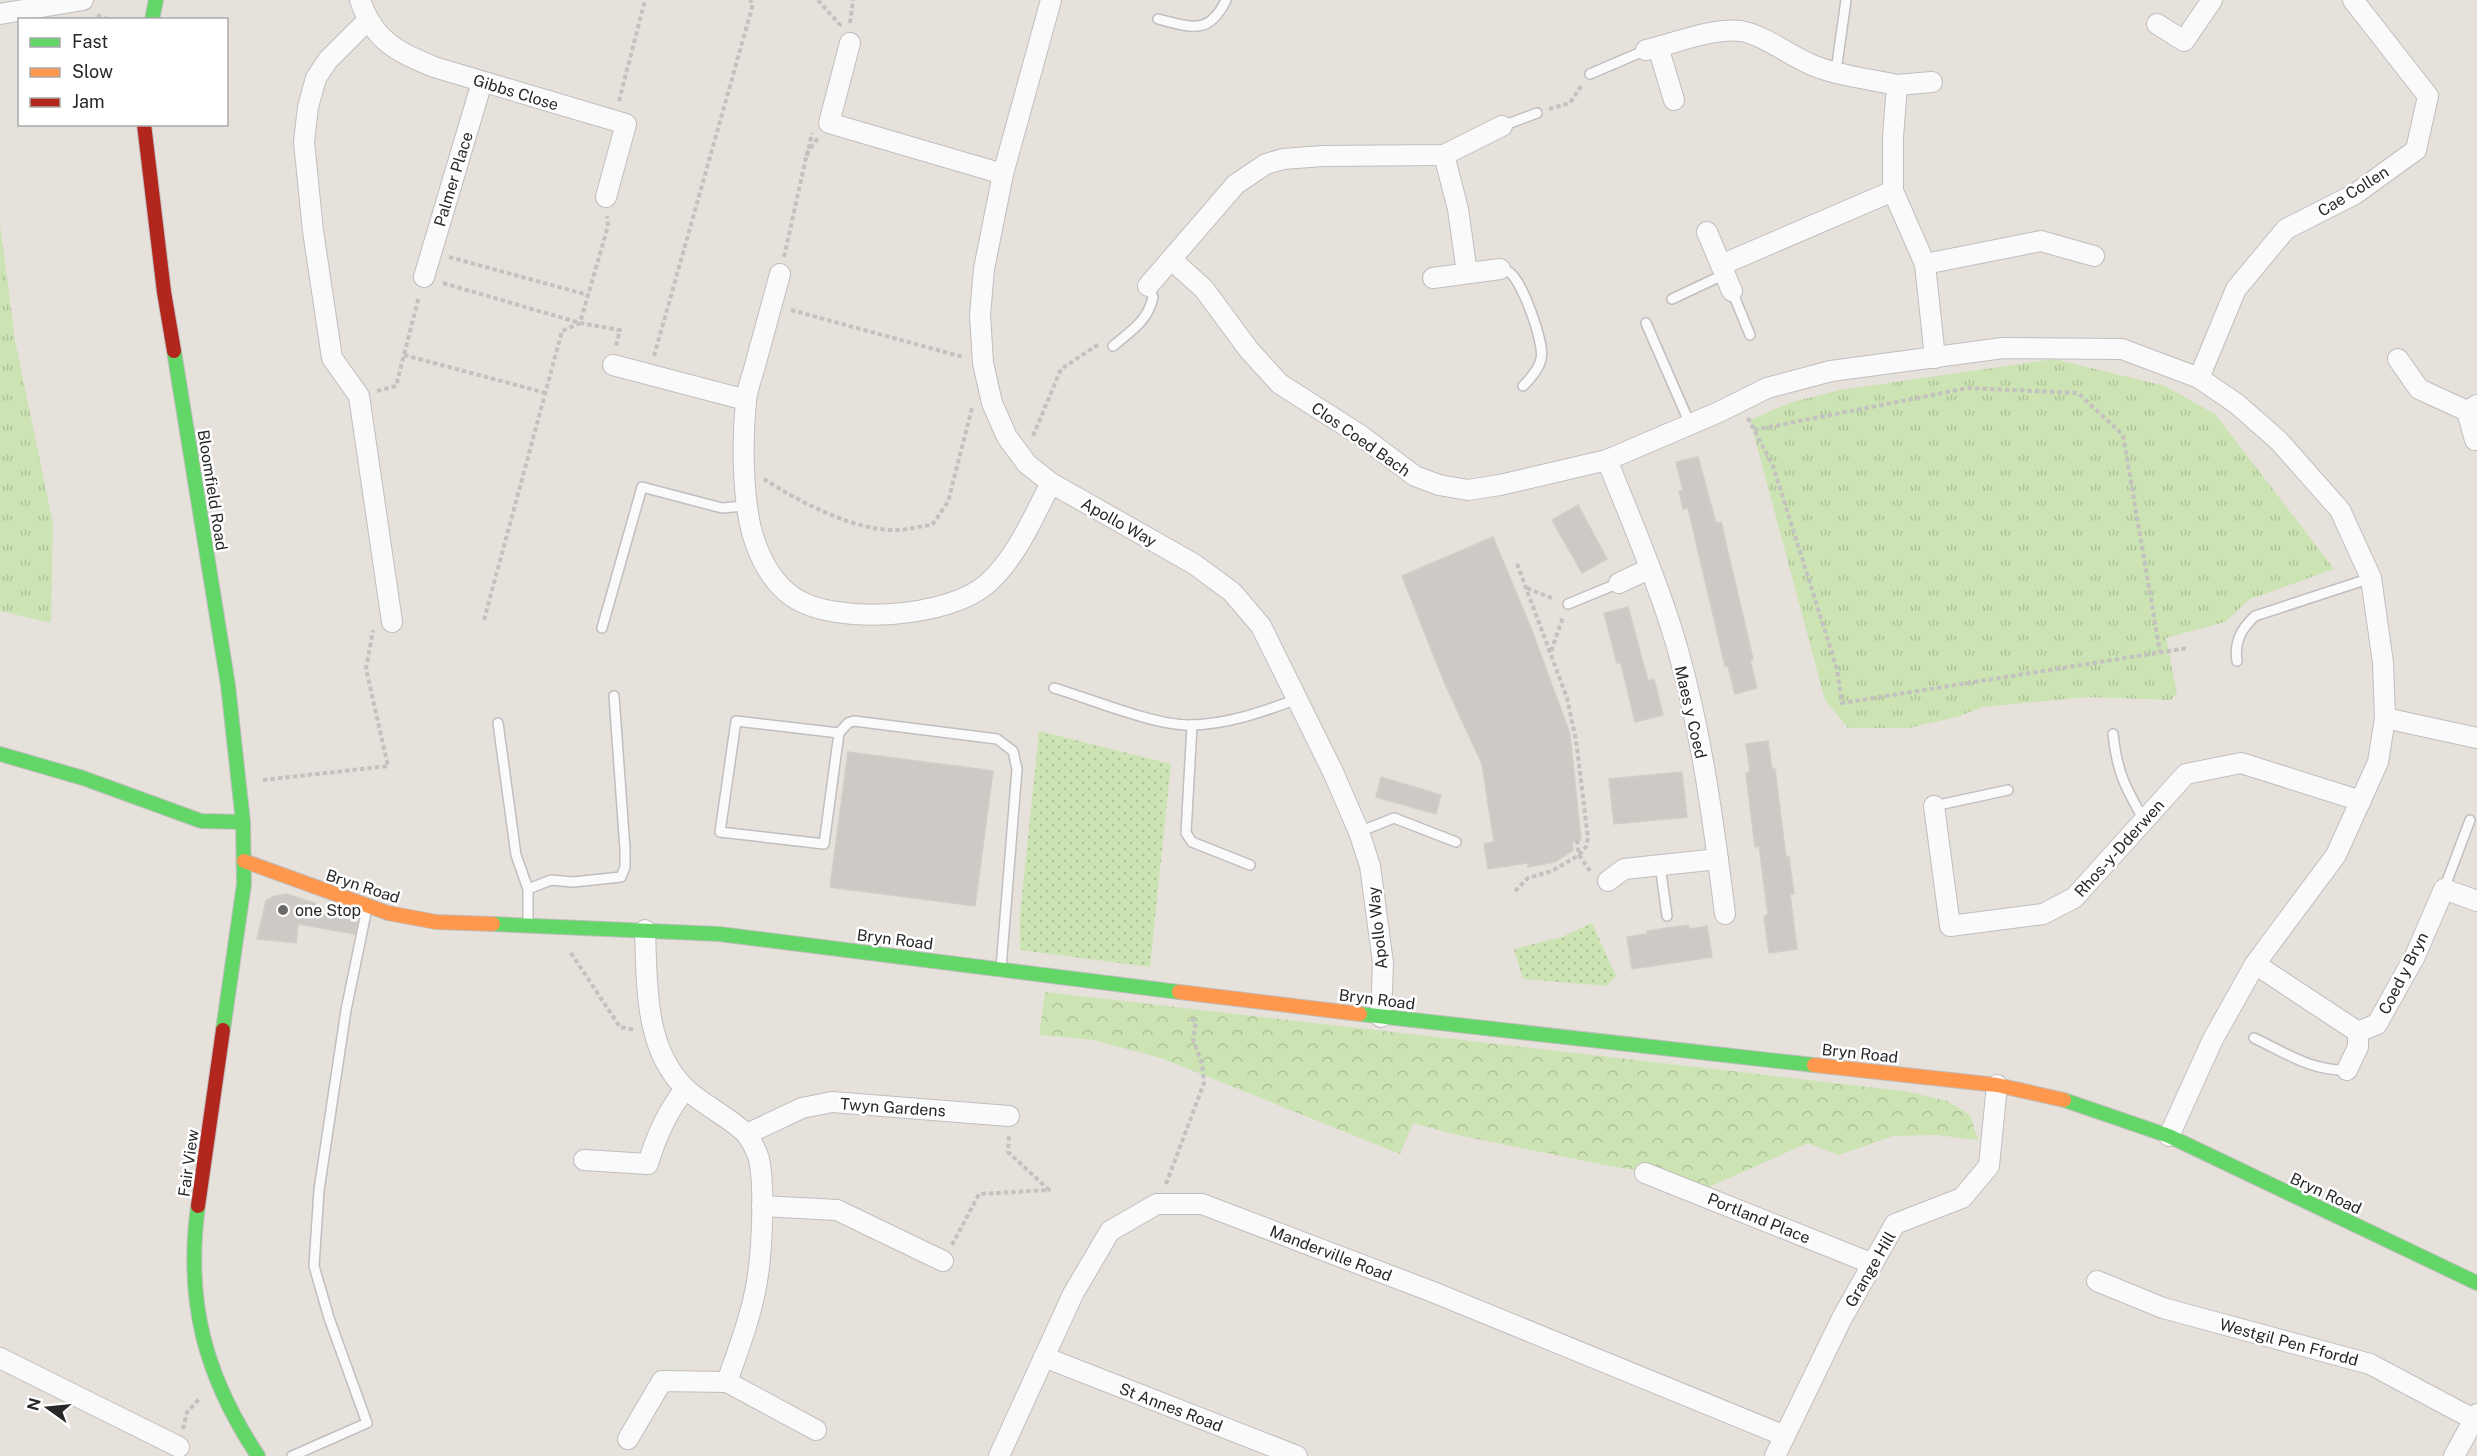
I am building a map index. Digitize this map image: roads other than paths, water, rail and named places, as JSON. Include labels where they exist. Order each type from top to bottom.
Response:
[{"type":"street","points":[[4,9],[83,0]]},
{"type":"street","points":[[152,18],[156,0]]},
{"type":"street","name":"Gibbs Close","points":[[360,0],[367,21],[383,39],[400,52],[434,67],[626,124],[606,197]]},
{"type":"street","name":"Apollo Way","points":[[1051,0],[1003,174],[984,269],[980,315],[983,363],[996,411],[1007,437],[1023,459],[1051,483],[1194,564],[1232,592],[1261,626],[1333,772],[1371,866],[1383,963],[1381,1017]]},
{"type":"street","points":[[2157,24],[2184,41],[2212,0]]},
{"type":"street","name":"Cae Collen","points":[[2199,378],[2236,289],[2286,230],[2355,194],[2416,150],[2427,96],[2359,2]]},
{"type":"street","points":[[367,21],[342,44],[316,78],[308,107],[304,142],[332,358],[359,396],[392,622]]},
{"type":"street","points":[[1674,100],[1652,49],[1716,33],[1740,31],[1761,37],[1814,66],[1898,85],[1932,82]]},
{"type":"street","points":[[850,43],[829,123],[1003,174]]},
{"type":"street","name":"Palmer Place","points":[[424,277],[482,82]]},
{"type":"street","points":[[1898,85],[1893,137],[1893,191],[1924,264],[1935,358]]},
{"type":"street","name":"Bloomfield Road","points":[[144,126],[164,292],[228,685],[243,822],[244,861]]},
{"type":"street","points":[[1148,286],[1236,184],[1266,164],[1283,159],[1323,156],[1444,155],[1502,126]]},
{"type":"street","points":[[1444,155],[1458,209],[1467,273]]},
{"type":"street","points":[[1707,232],[1726,276],[1893,191]]},
{"type":"street","points":[[1924,264],[2041,241],[2094,256]]},
{"type":"street","name":"Clos Coed Bach","points":[[1172,260],[1204,289],[1249,350],[1280,384],[1360,435],[1415,476],[1439,485],[1468,490],[1500,485],[1608,460],[1767,388],[1831,371],[2003,348],[2122,349],[2199,378],[2237,404],[2279,441],[2340,510],[2371,578],[2383,663],[2385,718],[2378,762],[2336,855],[2255,964],[2212,1039],[2169,1137]]},
{"type":"street","points":[[1433,278],[1500,269]]},
{"type":"street","points":[[780,274],[746,400],[746,503],[755,542],[770,575],[793,597],[827,611],[904,614],[938,609],[967,597],[988,584],[1014,550],[1051,483]]},
{"type":"street","points":[[2398,359],[2419,389],[2472,408],[2475,440]]},
{"type":"street","points":[[613,364],[746,400]]},
{"type":"street","name":"Maes y Coed","points":[[1608,460],[1671,627],[1688,691],[1706,776],[1725,914]]},
{"type":"street","points":[[1619,583],[1649,569]]},
{"type":"street","points":[[2385,718],[2477,738]]},
{"type":"street","points":[[0,754],[82,778],[201,820],[243,822]]},
{"type":"street","name":"Rhos-y-Dderwen","points":[[1934,806],[1950,926],[2043,914],[2073,898],[2186,774],[2241,763],[2361,801]]},
{"type":"street","points":[[1602,880],[1624,869],[1718,859]]},
{"type":"street","name":"Bryn Road","points":[[244,861],[388,913],[436,922],[719,934],[1381,1017],[1997,1085],[2052,1096],[2169,1137],[2477,1283]]},
{"type":"street","name":"Fair View","points":[[244,861],[243,895],[194,1236],[195,1285],[201,1337],[214,1381],[237,1426],[258,1456]]},
{"type":"street","points":[[2444,888],[2477,901]]},
{"type":"street","name":"Coed y Bryn","points":[[2358,1032],[2377,1024],[2415,956],[2444,888]]},
{"type":"street","points":[[645,930],[647,985],[659,1050],[669,1070],[685,1089],[747,1134],[759,1158],[762,1206],[757,1281],[728,1382]]},
{"type":"street","points":[[2255,964],[2358,1032],[2358,1047],[2347,1070]]},
{"type":"street","name":"Grange Hill","points":[[1775,1456],[1842,1318],[1895,1224],[1962,1198],[1989,1166],[1997,1085]]},
{"type":"street","points":[[584,1160],[648,1164],[654,1142],[668,1110],[685,1089]]},
{"type":"street","name":"Twyn Gardens","points":[[747,1134],[802,1108],[832,1102],[1009,1116]]},
{"type":"street","name":"Portland Place","points":[[1645,1173],[1873,1264]]},
{"type":"street","name":"Manderville Road","points":[[999,1456],[1073,1294],[1110,1231],[1154,1204],[1202,1204],[1433,1292],[1785,1436]]},
{"type":"street","points":[[762,1206],[837,1210],[943,1261]]},
{"type":"street","name":"Westgil Pen Ffordd","points":[[2097,1281],[2163,1308],[2370,1364],[2476,1417]]},
{"type":"street","name":"St Annes Road","points":[[1044,1357],[1298,1456]]},
{"type":"street","points":[[0,1358],[179,1447]]},
{"type":"street","points":[[628,1439],[662,1381],[728,1382],[816,1430]]},
{"type":"street","points":[[2454,1456],[2476,1417]]},
{"type":"lane","points":[[1158,19],[1194,27],[1207,25],[1217,17],[1226,0]]},
{"type":"lane","points":[[1836,71],[1846,0]]},
{"type":"lane","points":[[1590,74],[1652,49]]},
{"type":"lane","points":[[1502,126],[1537,113]]},
{"type":"lane","points":[[1500,269],[1510,272],[1518,282],[1540,335],[1539,366],[1523,386]]},
{"type":"lane","points":[[1672,299],[1726,276],[1750,335]]},
{"type":"lane","points":[[1117,343],[1142,322],[1150,311],[1154,297],[1148,286]]},
{"type":"lane","points":[[1646,323],[1690,424]]},
{"type":"lane","points":[[602,628],[642,487],[722,508],[744,506],[746,503]]},
{"type":"lane","points":[[2237,661],[2237,642],[2244,626],[2255,616],[2371,578]]},
{"type":"lane","points":[[1568,604],[1619,583]]},
{"type":"lane","points":[[1054,688],[1158,720],[1192,725],[1263,712],[1297,699]]},
{"type":"lane","points":[[528,889],[551,879],[573,882],[621,877],[625,867],[625,849],[614,696]]},
{"type":"lane","points":[[839,733],[736,721],[720,832],[824,844],[839,733],[848,723],[854,721],[991,738],[1007,744],[1013,751],[1017,769],[1001,969]]},
{"type":"lane","points":[[498,723],[516,855],[528,889],[528,926]]},
{"type":"lane","points":[[1192,725],[1186,833],[1192,842],[1250,865]]},
{"type":"lane","points":[[2113,734],[2117,765],[2122,780],[2144,820]]},
{"type":"lane","points":[[1934,806],[2008,790]]},
{"type":"lane","points":[[1359,832],[1394,818],[1456,842]]},
{"type":"lane","points":[[2444,888],[2470,820]]},
{"type":"lane","points":[[1660,865],[1667,916]]},
{"type":"lane","points":[[292,1456],[367,1423],[329,1318],[314,1266],[319,1190],[346,1010],[367,906]]},
{"type":"lane","points":[[2254,1038],[2326,1070],[2347,1070]]},
{"type":"place","name":"one Stop","points":[[283,910]]}]
